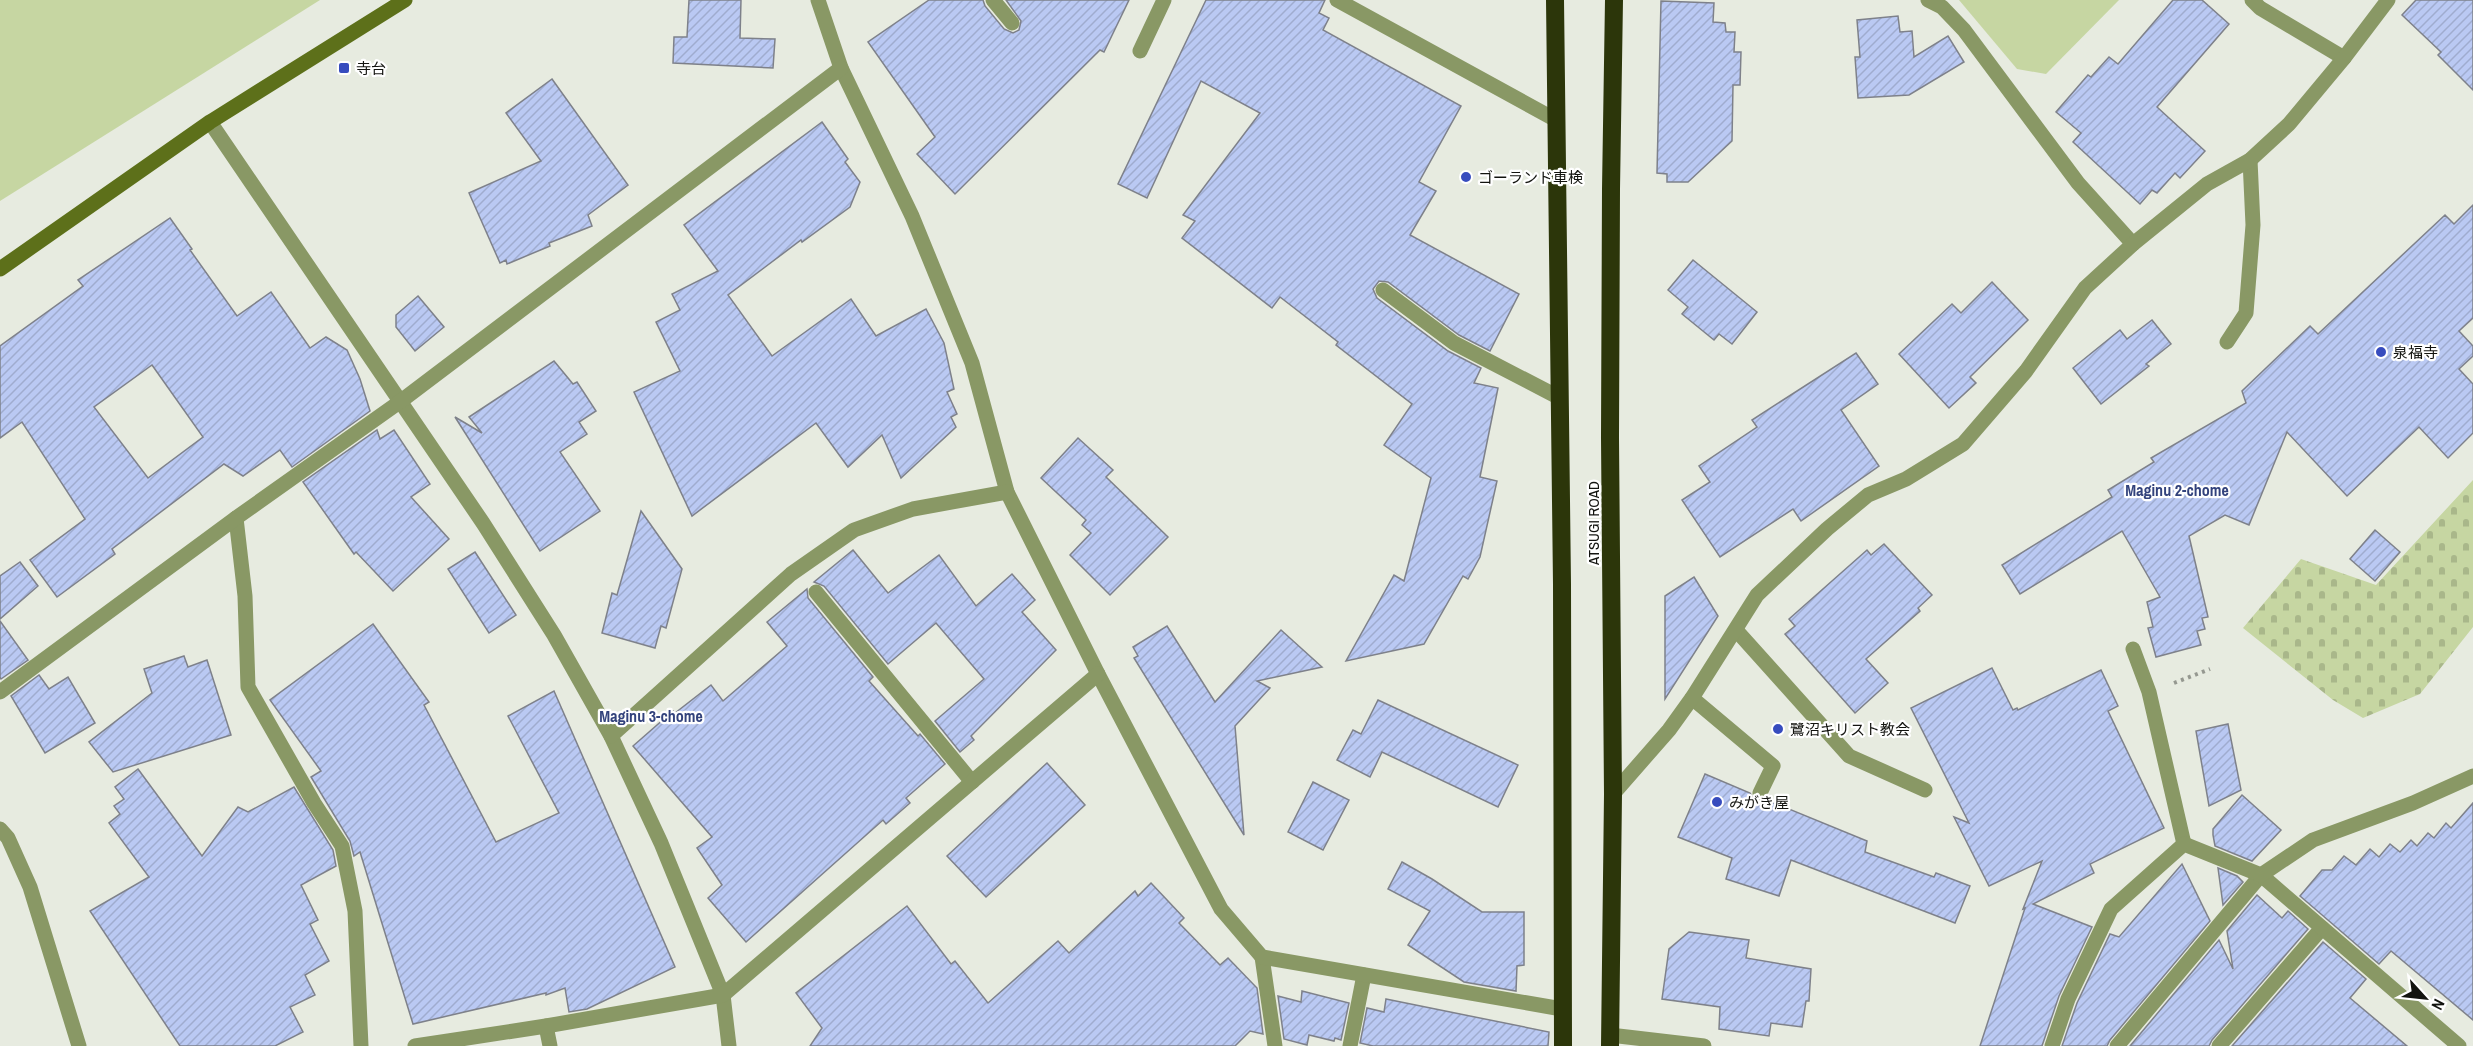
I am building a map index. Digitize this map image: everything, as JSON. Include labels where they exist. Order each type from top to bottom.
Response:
[{"type":"highway","name":"ATSUGI ROAD","points":[[1555,0],[1562,584],[1563,1046]]},
{"type":"highway","name":"ATSUGI ROAD","points":[[1610,1041],[1613,795],[1610,426],[1614,0]]},
{"type":"street","points":[[0,269],[210,123],[405,0]]},
{"type":"street","points":[[818,0],[841,68],[912,216],[972,363],[1007,492],[1098,674],[1221,909],[1262,957],[1275,1046]]},
{"type":"street","points":[[993,0],[1012,23]]},
{"type":"street","points":[[1140,51],[1164,0]]},
{"type":"street","points":[[1337,0],[1556,120]]},
{"type":"street","points":[[1928,0],[1941,7],[1964,30],[2078,183],[2133,244]]},
{"type":"street","points":[[2252,0],[2260,8],[2344,58]]},
{"type":"street","points":[[1613,795],[1669,730],[1692,699],[1757,594],[1827,529],[1868,495],[1906,479],[1963,444],[2026,371],[2085,288],[2133,244],[2206,184],[2250,160],[2289,124],[2344,58],[2388,0]]},
{"type":"street","points":[[0,692],[236,518],[401,401],[841,68]]},
{"type":"street","points":[[210,123],[483,523],[548,626],[611,736],[661,843],[723,995],[729,1046]]},
{"type":"street","points":[[2227,342],[2246,313],[2253,225],[2250,160]]},
{"type":"street","points":[[1383,290],[1454,344],[1560,398]]},
{"type":"street","points":[[611,736],[791,574],[854,530],[914,509],[1007,492]]},
{"type":"street","points":[[236,518],[245,596],[248,687],[342,846],[355,911],[361,1046]]},
{"type":"street","points":[[816,592],[972,782]]},
{"type":"street","points":[[1736,630],[1849,756],[1925,790]]},
{"type":"street","points":[[2133,649],[2149,692],[2184,844]]},
{"type":"street","points":[[416,1046],[723,995],[1098,674]]},
{"type":"street","points":[[1692,699],[1773,766],[1761,794]]},
{"type":"street","points":[[2118,1046],[2261,875],[2313,840],[2413,803],[2473,776]]},
{"type":"street","points":[[0,830],[8,838],[30,887],[79,1046]]},
{"type":"street","points":[[2184,844],[2261,875],[2459,1046]]},
{"type":"street","points":[[2052,1046],[2068,999],[2111,909],[2184,844]]},
{"type":"street","points":[[2219,1046],[2322,928]]},
{"type":"street","points":[[1262,957],[1562,1009]]},
{"type":"street","points":[[1350,1046],[1364,975]]},
{"type":"street","points":[[546,1026],[550,1046]]},
{"type":"street","points":[[1610,1041],[1704,1046]]},
{"type":"path","points":[[2149,692],[2210,669]]},
{"type":"green space","points":[[0,0],[320,0],[0,201]]},
{"type":"green space","points":[[1959,0],[2119,0],[2046,74],[2017,69]]},
{"type":"green space","points":[[2473,480],[2473,627],[2420,694],[2363,718],[2333,700],[2243,628],[2301,559],[2376,585]]},
{"type":"building","points":[[689,0],[741,0],[740,38],[775,39],[773,68],[673,63],[674,37],[687,37]]},
{"type":"building","points":[[929,0],[983,0],[985,6],[1004,29],[1013,33],[1019,30],[1021,21],[1006,0],[1129,0],[1104,52],[1100,50],[955,194],[917,154],[935,137],[868,42]]},
{"type":"building","points":[[1206,0],[1325,0],[1319,13],[1329,18],[1323,30],[1461,106],[1419,182],[1436,191],[1410,235],[1519,294],[1490,351],[1459,335],[1388,282],[1379,281],[1373,289],[1377,298],[1448,351],[1481,368],[1474,383],[1498,388],[1480,477],[1497,481],[1480,557],[1468,579],[1463,576],[1424,644],[1346,661],[1394,575],[1404,581],[1431,478],[1384,445],[1412,404],[1336,345],[1338,342],[1280,297],[1272,308],[1182,238],[1195,221],[1183,215],[1260,113],[1201,81],[1147,198],[1118,184]]},
{"type":"building","points":[[2173,0],[2202,0],[2229,24],[2157,107],[2205,151],[2180,178],[2175,173],[2157,193],[2152,190],[2140,204],[2073,142],[2081,133],[2056,112],[2088,75],[2091,77],[2109,57],[2118,64]]},
{"type":"building","points":[[2416,0],[2473,0],[2473,90],[2438,55],[2441,52],[2402,15]]},
{"type":"building","points":[[1661,1],[1714,3],[1713,22],[1725,23],[1726,32],[1735,32],[1734,52],[1741,52],[1740,85],[1733,85],[1732,141],[1688,182],[1667,182],[1667,174],[1657,173]]},
{"type":"building","points":[[1898,16],[1900,32],[1912,31],[1914,57],[1948,36],[1964,62],[1909,95],[1858,98],[1855,57],[1860,57],[1857,20]]},
{"type":"building","points":[[552,79],[628,185],[588,215],[592,226],[549,243],[550,246],[507,264],[506,260],[500,263],[469,193],[541,161],[506,113]]},
{"type":"building","points":[[822,122],[848,159],[845,162],[860,182],[850,207],[802,242],[801,240],[728,295],[772,356],[851,299],[876,336],[926,309],[944,343],[954,389],[947,392],[957,414],[951,417],[956,427],[901,478],[882,435],[848,467],[816,423],[692,516],[634,392],[680,371],[656,322],[680,310],[672,294],[718,271],[684,225]]},
{"type":"building","points":[[2473,205],[2473,318],[2459,331],[2473,346],[2473,356],[2459,369],[2473,384],[2473,433],[2448,458],[2419,427],[2347,496],[2287,432],[2249,525],[2225,515],[2189,536],[2208,617],[2202,618],[2205,629],[2197,631],[2201,645],[2156,657],[2148,628],[2153,627],[2147,602],[2160,597],[2122,531],[2020,594],[2002,565],[2112,497],[2108,490],[2154,462],[2151,458],[2246,403],[2242,391],[2310,326],[2318,334],[2445,215],[2454,224]]},
{"type":"building","points":[[170,218],[237,316],[271,292],[310,348],[326,337],[347,350],[360,379],[370,411],[292,467],[280,450],[243,476],[224,464],[112,549],[115,554],[57,597],[30,560],[85,519],[22,422],[0,438],[0,346],[83,286],[78,280]],"holes":[[[152,365],[203,437],[148,478],[94,407]]]},
{"type":"building","points":[[1693,260],[1757,312],[1732,344],[1719,334],[1714,340],[1682,314],[1688,307],[1668,290]]},
{"type":"building","points":[[1992,282],[2028,320],[1970,377],[1976,383],[1949,408],[1899,354],[1952,304],[1961,313]]},
{"type":"building","points":[[418,296],[444,327],[415,351],[396,327],[396,315]]},
{"type":"building","points":[[2152,320],[2171,344],[2146,364],[2149,366],[2101,404],[2073,368],[2120,330],[2127,339]]},
{"type":"building","points":[[1856,353],[1878,384],[1841,410],[1879,466],[1801,521],[1793,509],[1720,557],[1682,500],[1710,482],[1699,466],[1757,427],[1752,420]]},
{"type":"building","points":[[554,361],[573,384],[577,382],[596,411],[579,422],[587,434],[560,452],[600,511],[540,551],[455,417],[482,433],[469,417]]},
{"type":"building","points":[[377,430],[380,439],[394,430],[430,484],[411,497],[449,539],[393,591],[356,552],[354,554],[303,482]]},
{"type":"building","points":[[1078,438],[1113,470],[1106,477],[1168,537],[1110,595],[1070,555],[1091,533],[1082,525],[1086,520],[1041,478]]},
{"type":"building","points":[[641,511],[682,569],[666,628],[661,626],[655,648],[602,633],[612,593],[617,595]]},
{"type":"building","points":[[2375,530],[2400,552],[2375,581],[2350,559]]},
{"type":"building","points":[[1884,544],[1932,595],[1918,608],[1920,611],[1866,659],[1888,683],[1855,713],[1785,634],[1795,626],[1789,619],[1867,550],[1871,555]]},
{"type":"building","points":[[853,550],[888,593],[939,555],[976,606],[1012,574],[1035,600],[1022,612],[1056,650],[971,736],[974,740],[960,752],[935,721],[984,679],[936,623],[888,664],[824,586],[814,582]]},
{"type":"building","points":[[475,552],[516,615],[489,633],[448,569]]},
{"type":"building","points":[[20,562],[38,586],[0,619],[0,576]]},
{"type":"building","points":[[1694,577],[1718,616],[1665,699],[1665,596]]},
{"type":"building","points":[[807,589],[808,598],[873,677],[869,681],[918,736],[920,734],[945,764],[906,798],[910,803],[886,824],[883,820],[746,942],[708,898],[722,885],[697,848],[712,837],[633,746],[673,711],[675,713],[711,685],[723,701],[787,646],[767,622]]},
{"type":"building","points":[[0,621],[28,660],[1,679],[0,677]]},
{"type":"building","points":[[373,624],[429,702],[424,705],[496,842],[559,813],[508,716],[554,691],[675,967],[587,1009],[569,1012],[565,988],[546,995],[546,993],[413,1024],[360,852],[354,856],[350,841],[311,777],[321,771],[270,700]]},
{"type":"building","points":[[1167,626],[1215,702],[1281,630],[1322,667],[1257,681],[1270,688],[1235,726],[1244,835],[1134,658],[1138,656],[1133,647]]},
{"type":"building","points":[[184,656],[188,667],[207,660],[231,735],[113,772],[89,742],[152,693],[144,669]]},
{"type":"building","points":[[1992,668],[2013,710],[2017,708],[2018,710],[2101,670],[2118,706],[2108,711],[2164,828],[2090,864],[2094,873],[2033,904],[2092,927],[2059,996],[2042,1046],[1980,1046],[2025,908],[2023,909],[2042,861],[1989,886],[1954,817],[1969,823],[1911,708]]},
{"type":"building","points":[[39,675],[49,689],[68,677],[95,723],[45,753],[11,696]]},
{"type":"building","points":[[1378,700],[1518,765],[1498,807],[1382,752],[1370,777],[1337,760],[1353,730],[1361,734]]},
{"type":"building","points":[[2228,724],[2241,790],[2209,806],[2196,731]]},
{"type":"building","points":[[1047,763],[1085,805],[986,897],[947,856]]},
{"type":"building","points":[[138,769],[202,856],[238,807],[248,812],[294,787],[333,850],[336,866],[301,885],[318,920],[310,924],[329,961],[305,975],[315,995],[290,1007],[303,1032],[275,1046],[180,1046],[90,911],[149,877],[109,823],[120,814],[114,806],[124,799],[115,787]]},
{"type":"building","points":[[1705,774],[1750,793],[1756,802],[1767,800],[1867,841],[1865,852],[1934,877],[1936,873],[1970,886],[1955,923],[1791,860],[1779,896],[1726,879],[1732,858],[1678,837]]},
{"type":"building","points":[[1313,782],[1349,800],[1323,850],[1288,832]]},
{"type":"building","points":[[2242,795],[2281,830],[2252,861],[2215,846],[2213,835],[2213,829]]},
{"type":"building","points":[[2473,803],[2473,1020],[2391,951],[2379,964],[2300,896],[2322,870],[2332,870],[2344,856],[2356,865],[2370,849],[2379,857],[2390,844],[2400,852],[2411,840],[2417,846],[2428,833],[2434,838],[2446,823],[2451,828]]},
{"type":"building","points":[[1402,862],[1482,912],[1524,912],[1524,965],[1517,966],[1516,991],[1464,982],[1408,945],[1430,911],[1388,889]]},
{"type":"building","points":[[2182,864],[2210,921],[2107,1046],[2062,1046],[2077,1003],[2110,934],[2119,937]]},
{"type":"building","points":[[2218,868],[2237,876],[2243,882],[2223,905]]},
{"type":"building","points":[[1151,883],[1184,918],[1179,923],[1220,965],[1228,958],[1257,988],[1263,1034],[1250,1031],[1235,1046],[810,1046],[822,1028],[796,993],[907,906],[951,964],[955,961],[988,1003],[1058,941],[1069,953],[1135,891],[1138,896]]},
{"type":"building","points":[[2257,895],[2282,918],[2288,911],[2308,929],[2209,1046],[2130,1046],[2219,940],[2233,969],[2227,931]]},
{"type":"building","points":[[1689,932],[1749,940],[1746,958],[1811,969],[1809,1001],[1806,1001],[1802,1027],[1771,1023],[1769,1036],[1719,1029],[1720,1007],[1662,999],[1669,949]]},
{"type":"building","points":[[2323,942],[2366,979],[2350,998],[2407,1046],[2232,1046]]},
{"type":"building","points":[[1302,991],[1349,1003],[1341,1040],[1335,1038],[1334,1041],[1309,1035],[1307,1045],[1284,1039],[1278,996],[1301,1002]]},
{"type":"building","points":[[1386,999],[1549,1032],[1548,1046],[1373,1046],[1360,1043],[1367,1008],[1384,1012]]},
{"type":"place","name":"寺台","points":[[344,68]]},
{"type":"place","name":"ゴーランド車検","points":[[1466,177]]},
{"type":"place","name":"泉福寺","points":[[2381,352]]},
{"type":"place","name":"鷺沼キリスト教会","points":[[1778,729]]},
{"type":"place","name":"みがき屋","points":[[1717,802]]},
{"type":"district","name":"Maginu 2-chome","points":[[2177,490]]},
{"type":"district","name":"Maginu 3-chome","points":[[651,716]]}]
